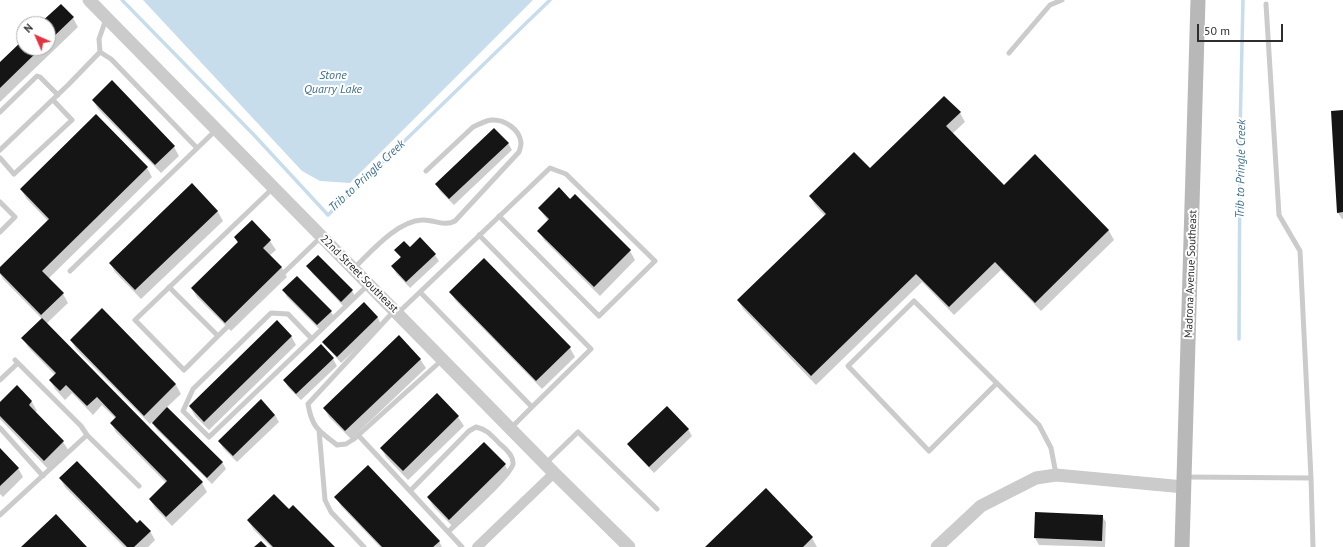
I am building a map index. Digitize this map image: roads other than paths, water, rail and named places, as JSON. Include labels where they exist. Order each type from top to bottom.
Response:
[{"type":"main road","name":"Madrona Avenue Southeast","points":[[1182,547],[1198,0]]},
{"type":"street","name":"22nd Street Southeast","points":[[89,0],[629,547]]},
{"type":"street","points":[[478,547],[550,468]]},
{"type":"street","points":[[937,547],[980,506],[1036,478],[1056,475],[1184,482]]},
{"type":"lane","points":[[1009,53],[1050,5],[1062,0]]},
{"type":"lane","points":[[1266,4],[1279,215],[1300,251],[1313,547]]},
{"type":"lane","points":[[0,150],[53,100],[100,52],[99,39],[107,18]]},
{"type":"lane","points":[[100,52],[111,59],[197,148]]},
{"type":"lane","points":[[0,112],[37,76],[40,77],[58,95]]},
{"type":"lane","points":[[0,158],[14,174],[72,120],[53,100]]},
{"type":"lane","points":[[354,269],[393,232],[405,224],[422,220],[450,224],[455,221],[519,152],[521,142],[512,126],[491,120],[483,122],[473,127],[426,171]]},
{"type":"lane","points":[[70,271],[216,130]]},
{"type":"lane","points":[[443,359],[346,444],[337,445],[316,428],[310,417],[308,404],[396,312],[420,292],[479,235],[499,216],[550,168],[566,174],[655,261],[599,316],[499,216]]},
{"type":"lane","points":[[274,188],[135,320],[184,370],[321,236]]},
{"type":"lane","points":[[0,202],[15,217],[0,232]]},
{"type":"lane","points":[[479,235],[591,349],[510,428]]},
{"type":"lane","points":[[312,340],[288,314],[271,313],[193,389],[183,411],[209,437],[312,340],[369,285]]},
{"type":"lane","points":[[169,287],[218,336]]},
{"type":"lane","points":[[420,292],[532,407]]},
{"type":"lane","points":[[997,384],[929,451],[848,366],[914,301],[1039,425],[1051,448],[1056,475]]},
{"type":"lane","points":[[0,380],[16,361],[81,426],[87,435],[139,486]]},
{"type":"lane","points":[[410,491],[469,431],[476,427],[485,429],[507,450],[512,457],[513,463],[506,476],[448,532]]},
{"type":"lane","points":[[0,428],[43,476]]},
{"type":"lane","points":[[319,430],[325,500],[331,512],[364,547]]},
{"type":"lane","points":[[550,468],[578,432],[657,509]]},
{"type":"lane","points":[[0,515],[87,435]]},
{"type":"lane","points":[[358,435],[462,547]]},
{"type":"lane","points":[[1184,482],[1311,478]]},
{"type":"water","name":"Stone Quarry Lake","points":[[143,0],[533,0],[350,183],[320,181],[302,171]]},
{"type":"waterway","name":"Trib to Pringle Creek","points":[[122,0],[254,135],[328,215],[550,0]]},
{"type":"waterway","name":"Trib to Pringle Creek","points":[[1239,339],[1240,133],[1243,0]]}]
